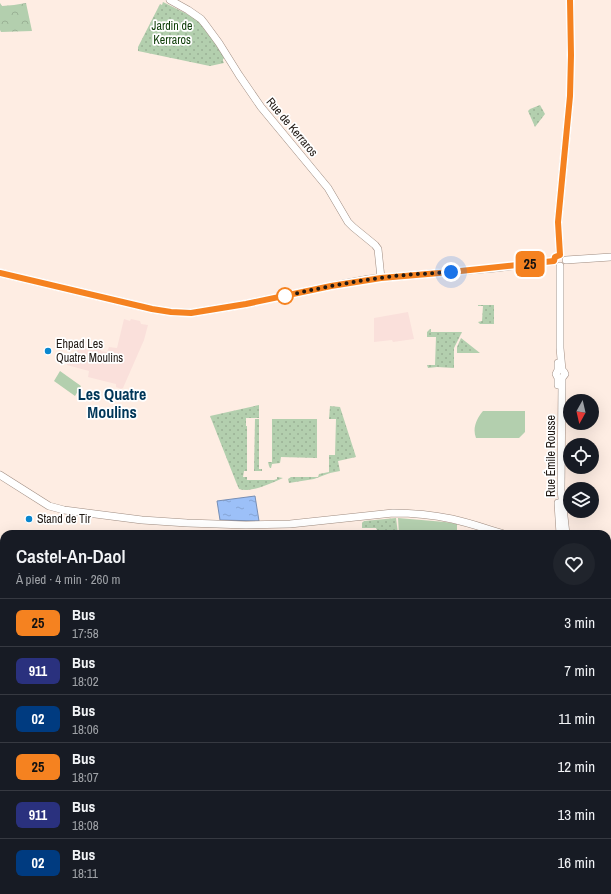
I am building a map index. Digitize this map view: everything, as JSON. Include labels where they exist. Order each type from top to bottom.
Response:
[{"type":"street","name":"Rue de Kerraros","points":[[170,0],[201,19],[219,43],[240,78],[261,108],[328,188],[348,222],[375,245],[378,249],[381,278]]},
{"type":"street","points":[[554,261],[557,266],[564,265],[558,222],[570,96],[570,0]]},
{"type":"street","points":[[0,273],[152,309],[191,313],[381,278],[554,261],[555,257],[611,257]]},
{"type":"street","name":"Rue Émile Rousse","points":[[560,266],[558,496],[560,530]]},
{"type":"street","name":"Rue Émile Rousse","points":[[560,374],[562,411],[561,490],[566,530]]},
{"type":"street","points":[[0,475],[56,509],[142,520],[246,525],[290,524],[393,513],[454,519],[491,530]]},
{"type":"shaded area","points":[[408,312],[414,339],[393,342],[392,340],[374,342],[374,318]]},
{"type":"shaded area","points":[[124,319],[130,321],[131,319],[140,321],[141,324],[148,325],[144,340],[123,388],[121,389],[116,387],[116,384],[88,377],[89,371],[67,365],[68,359],[74,361],[81,339],[102,345],[101,351],[107,352],[109,347],[117,348]]},
{"type":"green space","name":"Jardin de Kerraros","points":[[163,2],[200,21],[225,58],[223,59],[224,63],[210,66],[138,51],[138,47],[160,4],[162,5]]},
{"type":"green space","points":[[0,3],[2,6],[26,3],[32,31],[1,32]]},
{"type":"green space","points":[[540,105],[545,114],[535,127],[528,111]]},
{"type":"green space","points":[[478,305],[494,305],[494,324],[480,324],[478,322],[482,321],[483,306]]},
{"type":"green space","points":[[430,329],[431,332],[462,332],[454,348],[454,368],[428,368],[427,365],[435,365],[436,337],[427,337],[427,332]]},
{"type":"green space","points":[[461,338],[480,353],[457,353],[457,347]]},
{"type":"green space","points":[[60,371],[81,386],[75,396],[54,381]]},
{"type":"green space","points":[[259,405],[259,418],[246,418],[247,471],[244,471],[243,477],[247,477],[247,480],[274,480],[277,479],[277,477],[283,478],[255,489],[239,489],[210,416]]},
{"type":"green space","points":[[330,406],[340,407],[356,457],[338,461],[340,471],[314,479],[289,483],[288,479],[291,477],[318,477],[319,474],[329,472],[329,455],[335,455],[336,419],[329,419]]},
{"type":"green space","points":[[483,411],[525,411],[525,432],[519,438],[476,438],[476,423]]},
{"type":"green space","points":[[255,419],[259,419],[259,469],[262,469],[262,471],[254,471]]},
{"type":"green space","points":[[272,419],[317,419],[317,458],[281,457],[280,463],[272,464],[270,468],[268,462],[272,462]]},
{"type":"green space","points":[[396,518],[398,530],[362,528],[362,523],[364,521]]},
{"type":"green space","points":[[398,518],[457,524],[457,530],[399,530]]},
{"type":"water","points":[[255,496],[259,521],[220,520],[217,501]]},
{"type":"bus line","name":"25","points":[[0,273],[152,309],[191,313],[381,278],[554,261],[555,257],[560,255],[558,211],[570,96],[570,0]]},
{"type":"place","name":"Ehpad Les Quatre Moulins","points":[[48,351]]},
{"type":"place","name":"Stand de Tir","points":[[29,519]]},
{"type":"district","name":"Les Quatre Moulins","points":[[112,403]]},
{"type":"route","points":[[285,296],[366,280],[451,272]]}]
